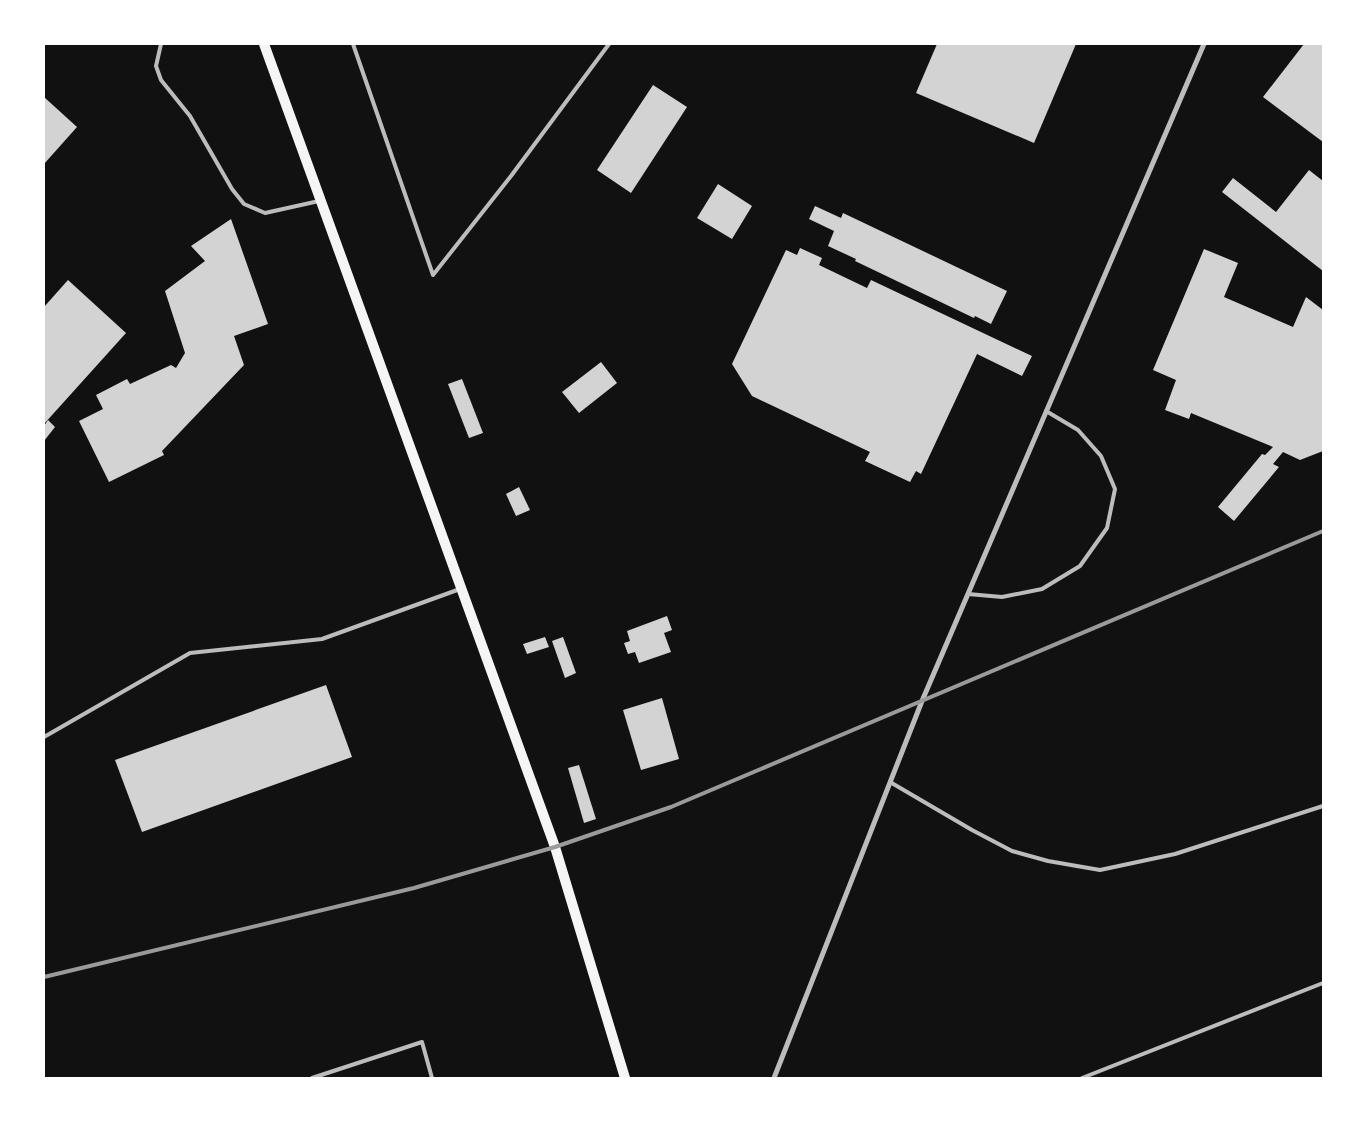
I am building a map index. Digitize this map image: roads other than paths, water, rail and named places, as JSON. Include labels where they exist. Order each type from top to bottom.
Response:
[{"type":"main road","points":[[264,44],[555,846],[625,1078]]},
{"type":"street","points":[[774,1078],[922,701],[1204,44]]},
{"type":"lane","points":[[161,44],[156,66],[161,80],[190,116],[232,189],[244,204],[265,213],[322,201]]},
{"type":"lane","points":[[353,44],[433,275],[511,176],[609,44]]},
{"type":"lane","points":[[968,594],[1002,597],[1042,589],[1080,566],[1107,528],[1114,489],[1101,456],[1078,430],[1046,411]]},
{"type":"lane","points":[[44,737],[190,653],[322,639],[462,588]]},
{"type":"lane","points":[[890,782],[1012,851],[1048,861],[1100,870],[1175,854],[1323,806]]},
{"type":"lane","points":[[1082,1078],[1323,983]]},
{"type":"lane","points":[[312,1078],[422,1042],[432,1078]]},
{"type":"railway","points":[[44,977],[414,888],[555,847],[671,807],[1323,531]]}]
